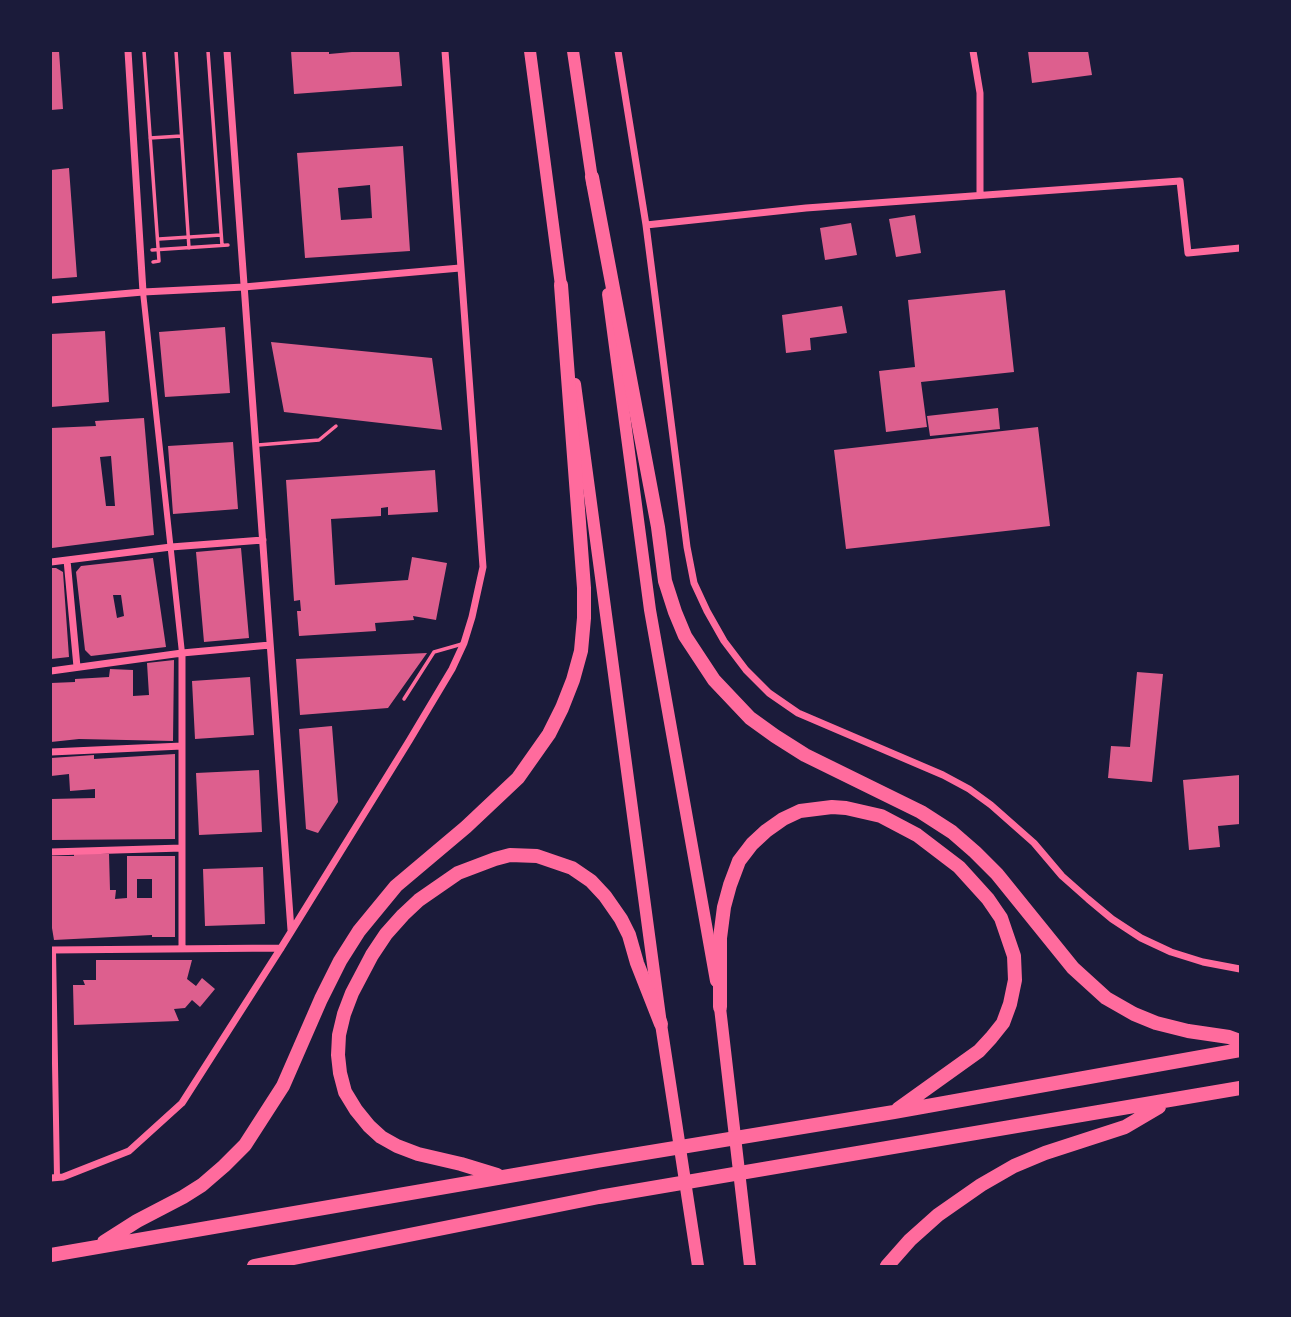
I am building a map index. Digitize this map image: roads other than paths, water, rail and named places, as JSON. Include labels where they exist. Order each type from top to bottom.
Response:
[{"type":"highway","points":[[592,177],[666,581],[685,636],[714,680],[750,718],[775,736],[805,755],[921,812],[952,832],[997,874],[1073,968],[1106,998],[1156,1023],[1240,1041]]},
{"type":"highway","points":[[97,1246],[202,1185],[245,1145],[283,1086],[321,999],[359,931],[396,886],[466,827],[518,778],[549,734],[562,708],[573,680],[580,650],[584,588],[561,285]]},
{"type":"highway","points":[[720,1006],[720,939],[724,907],[739,862],[766,831],[800,811],[832,807],[881,816],[917,835],[959,867],[988,898],[1008,935],[1014,956],[1015,980],[1003,1023],[979,1051],[894,1111]]},
{"type":"highway","points":[[502,1177],[397,1146],[369,1126],[345,1092],[338,1055],[344,1014],[372,955],[403,915],[419,900],[458,873],[495,859],[510,855],[537,856],[572,868],[591,881],[621,919],[661,1024]]},
{"type":"highway","points":[[51,1255],[1240,1050]]},
{"type":"highway","points":[[254,1266],[599,1197],[1240,1088]]},
{"type":"highway","points":[[887,1266],[910,1240],[938,1215],[981,1185],[1014,1166],[1045,1153],[1125,1127],[1170,1101]]},
{"type":"main road","points":[[530,51],[661,1024],[698,1266]]},
{"type":"main road","points":[[573,51],[650,610],[720,1006],[750,1266]]},
{"type":"street","points":[[128,51],[143,292],[182,653],[182,949]]},
{"type":"street","points":[[227,51],[291,930]]},
{"type":"street","points":[[281,948],[52,950],[54,1177],[63,1177],[129,1151],[182,1103],[281,948],[421,720],[452,669],[464,643],[483,567],[445,51]]},
{"type":"street","points":[[618,51],[646,225],[687,547],[694,583],[724,641],[746,670],[769,693],[798,713],[943,775],[969,789],[1034,844],[1062,876],[1088,899],[1141,938],[1203,962],[1240,969]]},
{"type":"street","points":[[972,51],[980,93],[980,195]]},
{"type":"street","points":[[646,225],[806,208],[1181,180],[1188,253],[1240,248]]},
{"type":"street","points":[[51,300],[460,268]]},
{"type":"street","points":[[51,562],[171,547],[263,540]]},
{"type":"street","points":[[67,560],[77,667]]},
{"type":"street","points":[[51,671],[182,653],[270,645]]},
{"type":"street","points":[[51,752],[182,746]]},
{"type":"street","points":[[51,852],[182,848]]},
{"type":"lane","points":[[256,445],[319,440],[336,426]]},
{"type":"lane","points":[[404,699],[434,652],[464,643]]}]
